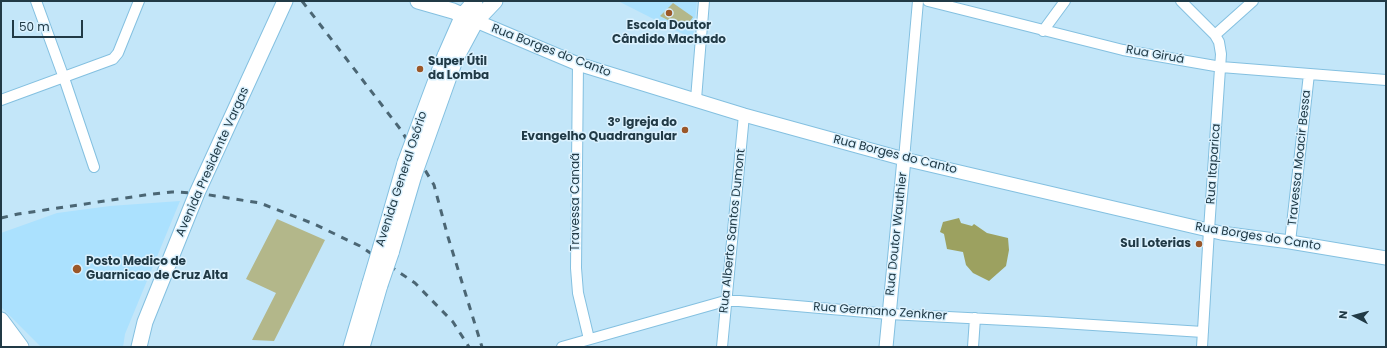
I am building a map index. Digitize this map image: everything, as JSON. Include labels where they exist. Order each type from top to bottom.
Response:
[{"type":"main road","name":"Avenida Presidente Vargas","points":[[139,347],[145,322],[197,193],[285,1]]},
{"type":"main road","name":"Rua Borges do Canto","points":[[418,1],[469,18]]},
{"type":"main road","points":[[469,18],[475,1]]},
{"type":"main road","points":[[469,18],[495,1]]},
{"type":"main road","name":"Avenida General Osório","points":[[386,250],[405,163],[450,58],[469,18]]},
{"type":"main road","name":"Avenida General Osório","points":[[351,347],[362,337],[375,284],[414,175],[450,58]]},
{"type":"main road","points":[[1,320],[21,347]]},
{"type":"main road","points":[[1,340],[10,347]]},
{"type":"street","points":[[36,1],[94,167]]},
{"type":"street","points":[[696,99],[704,1]]},
{"type":"street","name":"Rua Doutor Wauthier","points":[[886,347],[918,1]]},
{"type":"street","name":"Rua Giruá","points":[[928,1],[1123,50],[1221,67],[1386,80]]},
{"type":"street","points":[[1043,31],[1065,1]]},
{"type":"street","points":[[1182,1],[1216,34],[1253,1]]},
{"type":"street","points":[[1,100],[113,59],[118,53],[135,4]]},
{"type":"street","name":"Rua Borges do Canto","points":[[469,18],[578,64],[744,115],[904,159],[1209,230],[1386,258]]},
{"type":"street","name":"Rua Itaparica","points":[[1202,347],[1221,67],[1221,54],[1216,34]]},
{"type":"street","name":"Travessa Canaã","points":[[578,64],[576,268],[578,293],[588,339]]},
{"type":"street","name":"Travessa Moacir Bessa","points":[[1290,242],[1309,74]]},
{"type":"street","name":"Rua Alberto Santos Dumont","points":[[722,347],[725,302],[744,115]]},
{"type":"street","name":"Rua Germano Zenkner","points":[[562,347],[725,302],[739,301],[889,314],[1203,332]]},
{"type":"street","points":[[973,347],[976,318]]},
{"type":"shaded area","name":"Escola Doutor Cândido Machado","points":[[697,1],[693,39],[620,2]]},
{"type":"shaded area","name":"Posto Medico de Guarnicao de Cruz Alta","points":[[180,201],[125,334],[123,347],[41,347],[1,307],[1,233],[57,213],[110,206]]},
{"type":"green space","points":[[673,3],[693,17],[685,29],[660,16]]},
{"type":"green space","points":[[959,218],[961,223],[972,226],[974,224],[987,233],[1008,238],[1009,250],[1006,266],[989,281],[973,273],[966,265],[963,252],[947,249],[944,234],[940,232],[943,222]]},
{"type":"green space","points":[[277,219],[325,240],[274,341],[252,340],[276,293],[246,279]]},
{"type":"railway","points":[[302,1],[401,130],[434,185],[448,237],[482,347]]},
{"type":"railway","points":[[1,218],[18,214],[172,192],[197,193],[260,203],[314,224],[360,246],[415,283],[453,322],[469,347]]},
{"type":"place","name":"Escola Doutor Cândido Machado","points":[[669,13]]},
{"type":"place","name":"Super Útil da Lomba","points":[[420,69]]},
{"type":"place","name":"3° Igreja do Evangelho Quadrangular","points":[[685,130]]},
{"type":"place","name":"Sul Loterias","points":[[1199,244]]},
{"type":"place","name":"Posto Medico de Guarnicao de Cruz Alta","points":[[77,269]]}]
